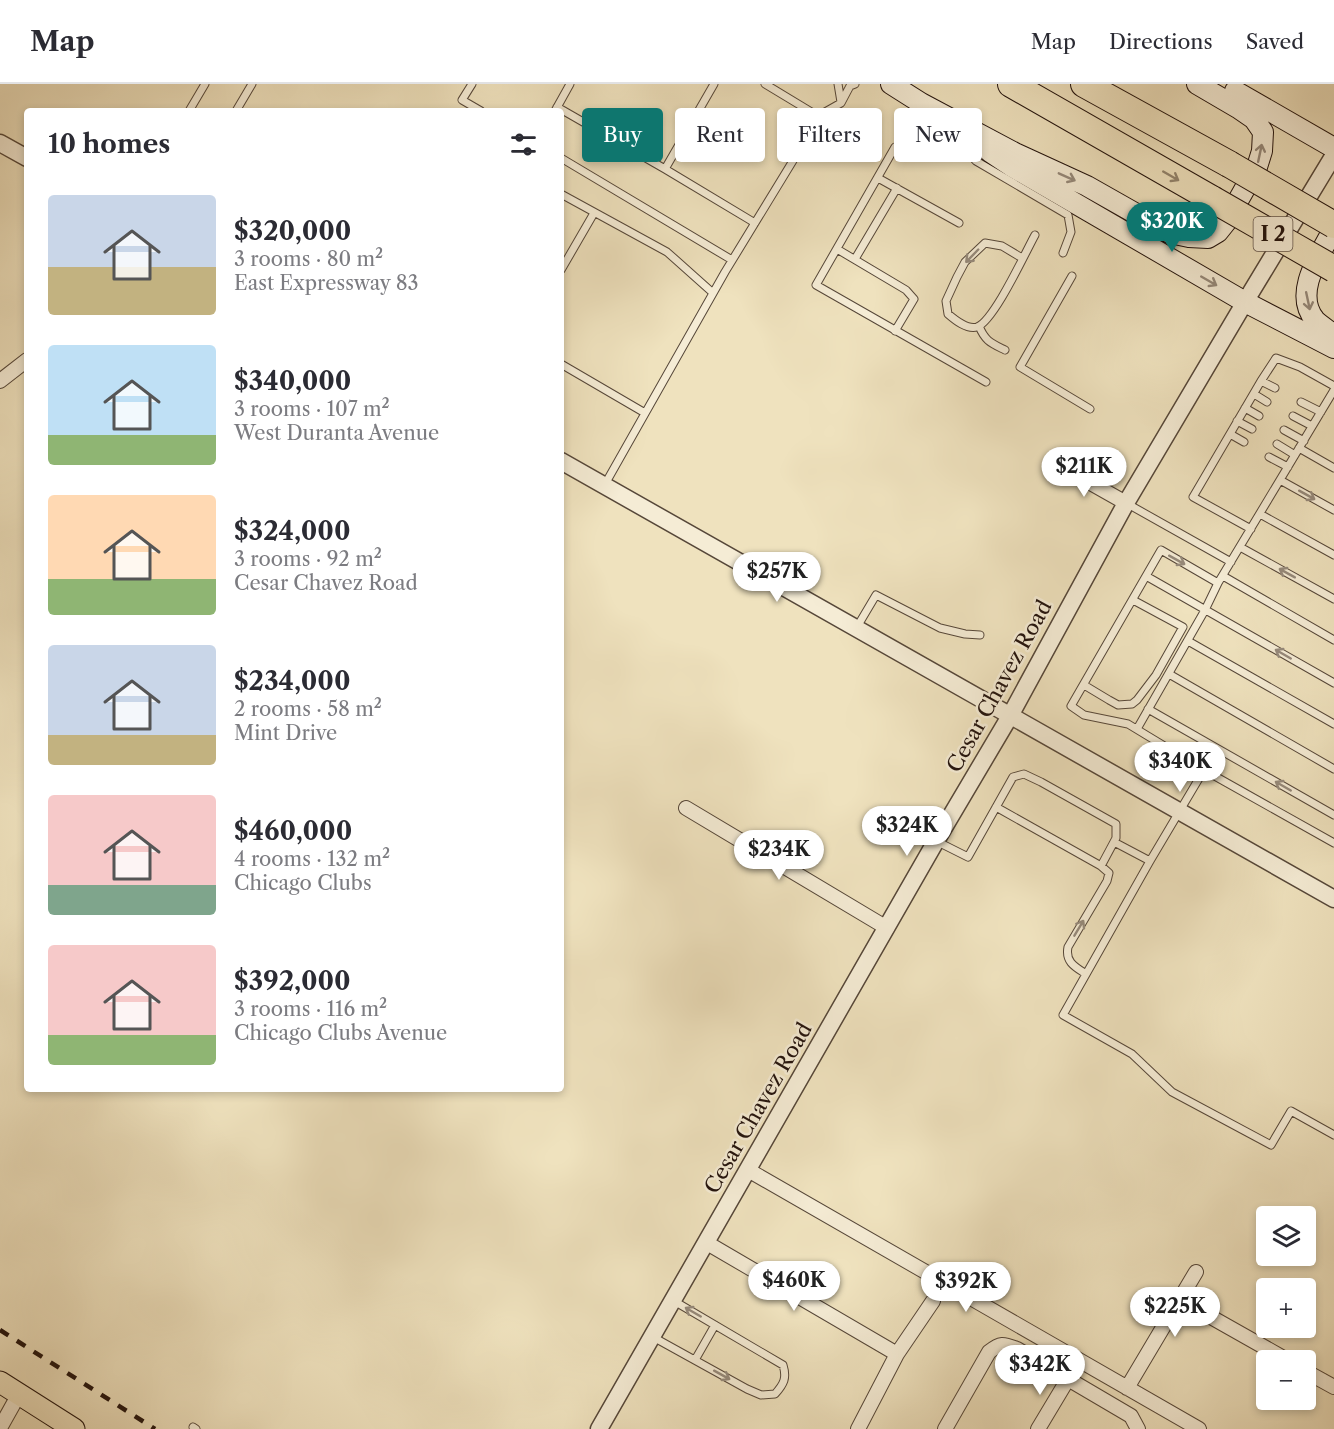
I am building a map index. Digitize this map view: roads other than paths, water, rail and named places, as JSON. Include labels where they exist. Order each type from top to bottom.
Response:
[{"type":"highway","name":"I 2","points":[[1011,84],[1334,269]]},
{"type":"highway","name":"I 2","points":[[1084,84],[1229,164],[1334,226]]},
{"type":"main road","points":[[891,84],[1011,166],[1245,302],[1334,348]]},
{"type":"main road","points":[[921,103],[1015,153],[1087,186],[1170,233],[1208,238],[1218,232],[1226,222],[1257,167],[1262,151],[1263,132],[1254,119],[1197,84]]},
{"type":"main road","points":[[1222,84],[1243,93],[1334,148]]},
{"type":"main road","points":[[1334,226],[1313,268],[1306,289],[1308,306],[1315,319],[1334,334]]},
{"type":"main road","points":[[0,1382],[74,1429]]},
{"type":"street","points":[[0,143],[24,156]]},
{"type":"street","name":"Cesar Chavez Road","points":[[599,1429],[1010,716],[1126,503],[1334,155]]},
{"type":"street","points":[[0,381],[24,362]]},
{"type":"street","points":[[564,463],[1334,899]]},
{"type":"street","points":[[1057,464],[1126,503]]},
{"type":"street","points":[[686,808],[887,927]]},
{"type":"street","points":[[748,1170],[1199,1429]]},
{"type":"street","points":[[707,1243],[897,1354]]},
{"type":"street","points":[[1127,1388],[1196,1272]]},
{"type":"street","points":[[1179,1299],[1269,1350]]},
{"type":"street","points":[[858,1429],[897,1354],[933,1301]]},
{"type":"street","points":[[945,1429],[989,1352],[1005,1344],[1131,1416],[1138,1429]]},
{"type":"street","points":[[1316,1377],[1334,1387]]},
{"type":"street","points":[[1038,1429],[1068,1379]]},
{"type":"street","points":[[0,1428],[19,1394]]},
{"type":"lane","points":[[191,108],[205,84]]},
{"type":"lane","points":[[238,108],[252,84]]},
{"type":"lane","points":[[472,84],[462,100],[476,108]]},
{"type":"lane","points":[[557,108],[570,84]]},
{"type":"lane","points":[[665,169],[714,84]]},
{"type":"lane","points":[[765,84],[805,108]]},
{"type":"lane","points":[[838,84],[841,103]]},
{"type":"lane","points":[[832,108],[841,103],[850,87],[855,84]]},
{"type":"lane","points":[[921,103],[976,161],[1068,215],[1071,232],[1063,253]]},
{"type":"lane","points":[[564,113],[665,169],[755,223]]},
{"type":"lane","points":[[894,149],[816,285],[986,382]]},
{"type":"lane","points":[[564,161],[732,260]]},
{"type":"lane","points":[[604,486],[732,260],[792,162]]},
{"type":"lane","points":[[878,177],[959,223]]},
{"type":"lane","points":[[855,259],[897,188]]},
{"type":"lane","points":[[564,196],[667,252],[713,293]]},
{"type":"lane","points":[[564,265],[594,213]]},
{"type":"lane","points":[[1022,258],[1002,246],[985,243],[965,262],[946,301],[948,314],[956,321],[971,328],[979,326],[988,319],[1035,236]]},
{"type":"lane","points":[[837,249],[906,290],[914,299],[895,331]]},
{"type":"lane","points":[[1072,276],[1020,367],[1090,409]]},
{"type":"lane","points":[[979,326],[987,341],[1005,350]]},
{"type":"lane","points":[[1137,729],[1240,546],[1251,529],[1304,441],[1334,388],[1300,367],[1276,358],[1193,496],[1251,529]]},
{"type":"lane","points":[[564,366],[645,413]]},
{"type":"lane","points":[[1261,381],[1275,388]]},
{"type":"lane","points":[[1254,394],[1267,402]]},
{"type":"lane","points":[[1301,402],[1321,412]]},
{"type":"lane","points":[[1245,408],[1259,416]]},
{"type":"lane","points":[[1293,416],[1312,426]]},
{"type":"lane","points":[[1237,421],[1252,429]]},
{"type":"lane","points":[[1284,430],[1304,441]]},
{"type":"lane","points":[[1230,434],[1244,442]]},
{"type":"lane","points":[[1277,444],[1334,468]]},
{"type":"lane","points":[[1269,457],[1288,467]]},
{"type":"lane","points":[[1280,480],[1334,510]]},
{"type":"lane","points":[[1126,503],[1231,562]]},
{"type":"lane","points":[[1260,514],[1334,555]]},
{"type":"lane","points":[[1240,546],[1334,599]]},
{"type":"lane","points":[[1334,640],[1161,550],[1071,706],[1084,715],[1128,724],[1204,770],[1334,843]]},
{"type":"lane","points":[[1146,576],[1334,683]]},
{"type":"lane","points":[[856,628],[876,595],[940,628],[980,635]]},
{"type":"lane","points":[[1133,600],[1192,632]]},
{"type":"lane","points":[[1084,685],[1118,705],[1132,704],[1156,675],[1183,627]]},
{"type":"lane","points":[[1188,641],[1334,724]]},
{"type":"lane","points":[[1169,674],[1334,769]]},
{"type":"lane","points":[[1148,709],[1334,815]]},
{"type":"lane","points":[[1204,770],[1063,1014],[1132,1054],[1172,1092],[1271,1145],[1291,1111],[1334,1135]]},
{"type":"lane","points":[[936,841],[968,858],[1013,777],[1024,774],[1116,824],[1116,838],[1101,866]]},
{"type":"lane","points":[[996,807],[1101,866],[1108,873],[1107,881],[1066,954],[1070,963],[1086,974]]},
{"type":"lane","points":[[1114,842],[1150,861]]},
{"type":"lane","points":[[653,1336],[761,1395],[775,1394],[781,1387],[786,1374],[783,1365],[673,1301]]},
{"type":"lane","points":[[695,1360],[715,1325]]},
{"type":"railway","points":[[0,1330],[155,1429]]}]
